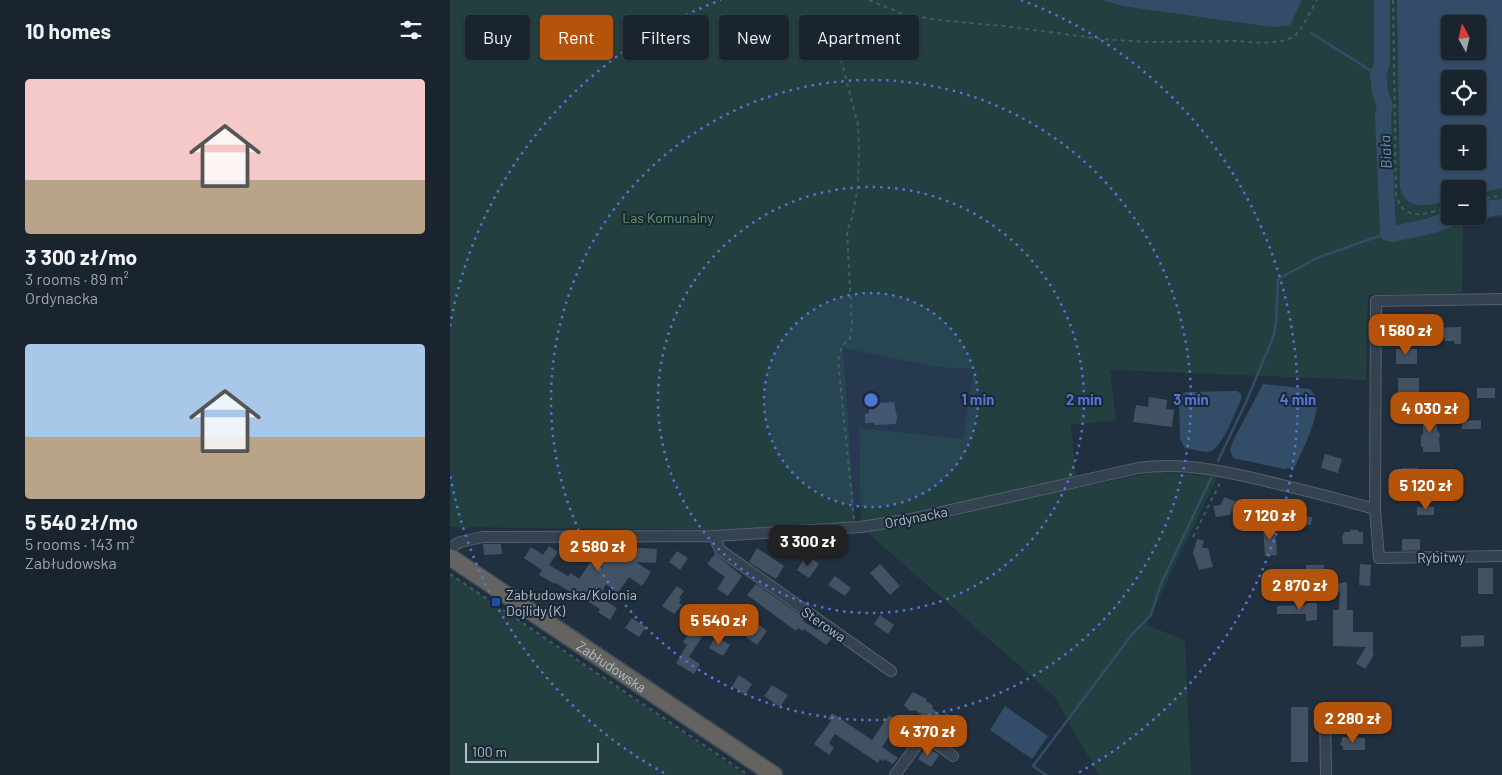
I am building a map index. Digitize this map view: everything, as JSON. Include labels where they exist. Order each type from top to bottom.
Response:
[{"type":"highway","name":"Zabłudowska","points":[[450,557],[774,775]]},
{"type":"street","points":[[1375,509],[1376,301],[1502,299]]},
{"type":"street","name":"Ordynacka","points":[[450,548],[460,542],[482,538],[714,536],[854,527],[911,519],[1138,468],[1174,465],[1250,477],[1375,509]]},
{"type":"street","name":"Rybitwy","points":[[1375,509],[1379,558],[1502,556]]},
{"type":"street","name":"Sterowa","points":[[714,536],[720,550],[891,671]]},
{"type":"street","points":[[1325,711],[1326,775]]},
{"type":"street","points":[[895,775],[924,735],[954,756]]},
{"type":"path","points":[[869,0],[902,14],[1102,39],[1157,42],[1236,41],[1263,43],[1282,42],[1294,37],[1302,27],[1317,0]]},
{"type":"path","points":[[1393,0],[1396,195],[1401,207],[1410,213],[1420,215],[1441,209]]},
{"type":"path","points":[[841,60],[858,125],[860,148],[858,185],[852,218],[847,231],[852,326],[850,338],[842,346],[838,360],[854,527]]},
{"type":"path","points":[[1486,198],[1502,195]]},
{"type":"path","points":[[1193,537],[1225,472]]},
{"type":"path","points":[[450,574],[748,775]]},
{"type":"green space","name":"Las Komunalny","points":[[450,0],[1502,0],[1502,217],[1486,219],[1486,180],[1441,180],[1441,225],[1463,225],[1462,293],[1368,295],[1366,380],[1110,370],[1116,420],[1071,425],[1077,488],[1155,472],[1218,476],[1146,625],[1185,640],[1191,775],[1099,775],[1054,696],[861,527],[859,428],[963,439],[974,369],[936,367],[843,348],[855,524],[717,530],[450,527]]},
{"type":"green space","points":[[450,574],[745,775],[450,775]]},
{"type":"water","points":[[1102,0],[1302,0],[1290,25],[1272,27],[1122,6]]},
{"type":"water","points":[[1397,0],[1502,0],[1502,188],[1486,192],[1486,180],[1441,180],[1441,202],[1427,205],[1413,204],[1403,196],[1400,188]]},
{"type":"water","points":[[1263,384],[1310,389],[1315,397],[1317,403],[1315,419],[1295,467],[1284,469],[1233,458],[1230,449],[1234,439]]},
{"type":"water","points":[[1237,391],[1241,394],[1241,400],[1228,430],[1218,445],[1208,452],[1185,448],[1180,439],[1179,398],[1181,394],[1186,392]]},
{"type":"water","points":[[1005,706],[1048,736],[1032,759],[990,730]]},
{"type":"building","points":[[1387,325],[1401,325],[1401,338],[1387,338]]},
{"type":"building","points":[[1425,326],[1426,328],[1461,327],[1461,344],[1455,344],[1454,341],[1445,341],[1444,337],[1419,341],[1419,327]]},
{"type":"building","points":[[1396,349],[1417,349],[1417,364],[1396,364]]},
{"type":"building","points":[[1398,378],[1419,378],[1419,393],[1398,393]]},
{"type":"building","points":[[1477,388],[1495,388],[1495,398],[1477,398]]},
{"type":"building","points":[[1149,397],[1167,400],[1166,409],[1174,410],[1172,427],[1133,422],[1136,405],[1148,407]]},
{"type":"building","points":[[880,399],[880,403],[894,402],[897,417],[896,424],[875,425],[874,423],[865,423],[865,414],[869,413],[869,406],[873,406],[873,400]]},
{"type":"building","points":[[1423,412],[1433,412],[1433,417],[1437,417],[1437,431],[1440,434],[1440,452],[1423,452],[1421,435],[1423,435]]},
{"type":"building","points":[[1481,420],[1481,429],[1462,429],[1462,421]]},
{"type":"building","points":[[1325,454],[1342,459],[1338,473],[1321,468]]},
{"type":"building","points":[[1402,468],[1418,468],[1418,486],[1402,486]]},
{"type":"building","points":[[1224,497],[1235,501],[1230,515],[1216,517],[1213,506],[1221,505]]},
{"type":"building","points":[[1417,507],[1434,507],[1434,515],[1417,515]]},
{"type":"building","points":[[1296,516],[1312,517],[1311,525],[1296,525]]},
{"type":"building","points":[[1275,526],[1277,555],[1265,556],[1263,527]]},
{"type":"building","points":[[1350,530],[1363,532],[1363,544],[1343,544],[1344,532],[1350,532]]},
{"type":"building","points":[[1197,539],[1204,541],[1202,548],[1208,548],[1213,567],[1199,570],[1193,553]]},
{"type":"building","points":[[1402,539],[1420,539],[1420,550],[1402,551]]},
{"type":"building","points":[[483,544],[501,544],[502,554],[484,555]]},
{"type":"building","points":[[594,545],[657,549],[656,563],[636,562],[651,572],[642,586],[629,577],[618,593],[606,584],[599,597],[617,608],[610,620],[598,612],[600,609],[571,591],[539,575],[542,570],[524,558],[531,547],[543,555],[549,546],[558,552],[549,565],[568,576],[571,573],[579,579],[594,557]]},
{"type":"building","points":[[757,548],[784,566],[776,579],[749,562]]},
{"type":"building","points":[[677,551],[688,558],[680,570],[669,562]]},
{"type":"building","points":[[715,554],[742,576],[728,596],[717,589],[725,577],[707,564]]},
{"type":"building","points":[[807,555],[819,564],[809,578],[797,570]]},
{"type":"building","points":[[880,564],[900,586],[890,595],[870,573]]},
{"type":"building","points":[[1360,564],[1371,565],[1370,586],[1359,585]]},
{"type":"building","points":[[1306,565],[1324,565],[1324,581],[1306,581]]},
{"type":"building","points":[[1478,568],[1493,568],[1493,594],[1478,594]]},
{"type":"building","points":[[835,576],[851,588],[845,596],[828,585]]},
{"type":"building","points":[[1347,582],[1347,610],[1353,610],[1353,632],[1373,632],[1374,655],[1365,669],[1356,663],[1366,647],[1333,646],[1333,610],[1339,610],[1340,591],[1336,592],[1335,584]]},
{"type":"building","points":[[756,584],[805,618],[803,621],[817,630],[819,628],[832,638],[826,645],[804,629],[803,631],[798,628],[796,631],[747,595]]},
{"type":"building","points":[[677,586],[684,591],[679,598],[681,599],[679,603],[682,605],[674,614],[662,606]]},
{"type":"building","points":[[1306,603],[1317,603],[1317,620],[1306,621],[1306,614],[1277,614],[1277,606],[1306,605]]},
{"type":"building","points":[[880,615],[894,625],[888,634],[874,624]]},
{"type":"building","points":[[632,618],[646,627],[639,637],[625,628]]},
{"type":"building","points":[[756,623],[767,631],[757,645],[746,637]]},
{"type":"building","points":[[691,630],[702,637],[689,657],[700,664],[694,674],[676,663],[687,645],[683,642]]},
{"type":"building","points":[[1484,635],[1484,646],[1461,647],[1461,636]]},
{"type":"building","points":[[716,636],[730,645],[723,656],[709,648]]},
{"type":"building","points":[[739,675],[752,684],[745,695],[732,686]]},
{"type":"building","points":[[772,685],[788,695],[780,707],[764,696]]},
{"type":"building","points":[[913,692],[927,699],[926,701],[933,706],[932,708],[943,717],[946,713],[965,726],[962,729],[966,732],[960,741],[929,715],[927,718],[915,710],[910,711],[904,705]]},
{"type":"building","points":[[1291,707],[1308,707],[1308,762],[1291,762]]},
{"type":"building","points":[[1338,707],[1362,707],[1362,718],[1355,718],[1355,723],[1347,723],[1347,720],[1341,720],[1341,716],[1338,716]]},
{"type":"building","points":[[832,713],[872,740],[889,715],[899,722],[882,747],[898,758],[893,764],[884,759],[883,761],[880,759],[878,763],[835,734],[829,743],[834,748],[829,755],[814,744],[831,721],[828,719]]},
{"type":"building","points":[[1342,737],[1365,738],[1365,750],[1343,750],[1340,744]]},
{"type":"building","points":[[926,747],[939,755],[931,767],[918,759]]},
{"type":"waterway","name":"Biała","points":[[1382,0],[1382,63],[1378,75],[1380,92],[1385,106],[1383,116],[1388,233],[1393,234],[1441,222]]},
{"type":"waterway","points":[[1311,33],[1378,75]]},
{"type":"waterway","name":"Biała","points":[[1486,209],[1502,207]]},
{"type":"waterway","points":[[1218,461],[1246,402],[1274,335],[1278,279],[1319,257],[1388,233]]},
{"type":"waterway","points":[[1046,775],[1033,766],[1133,633],[1151,615],[1160,586],[1211,478]]},
{"type":"place","name":"Zabłudowska/Kolonia Dojlidy (K)","points":[[496,602]]}]
